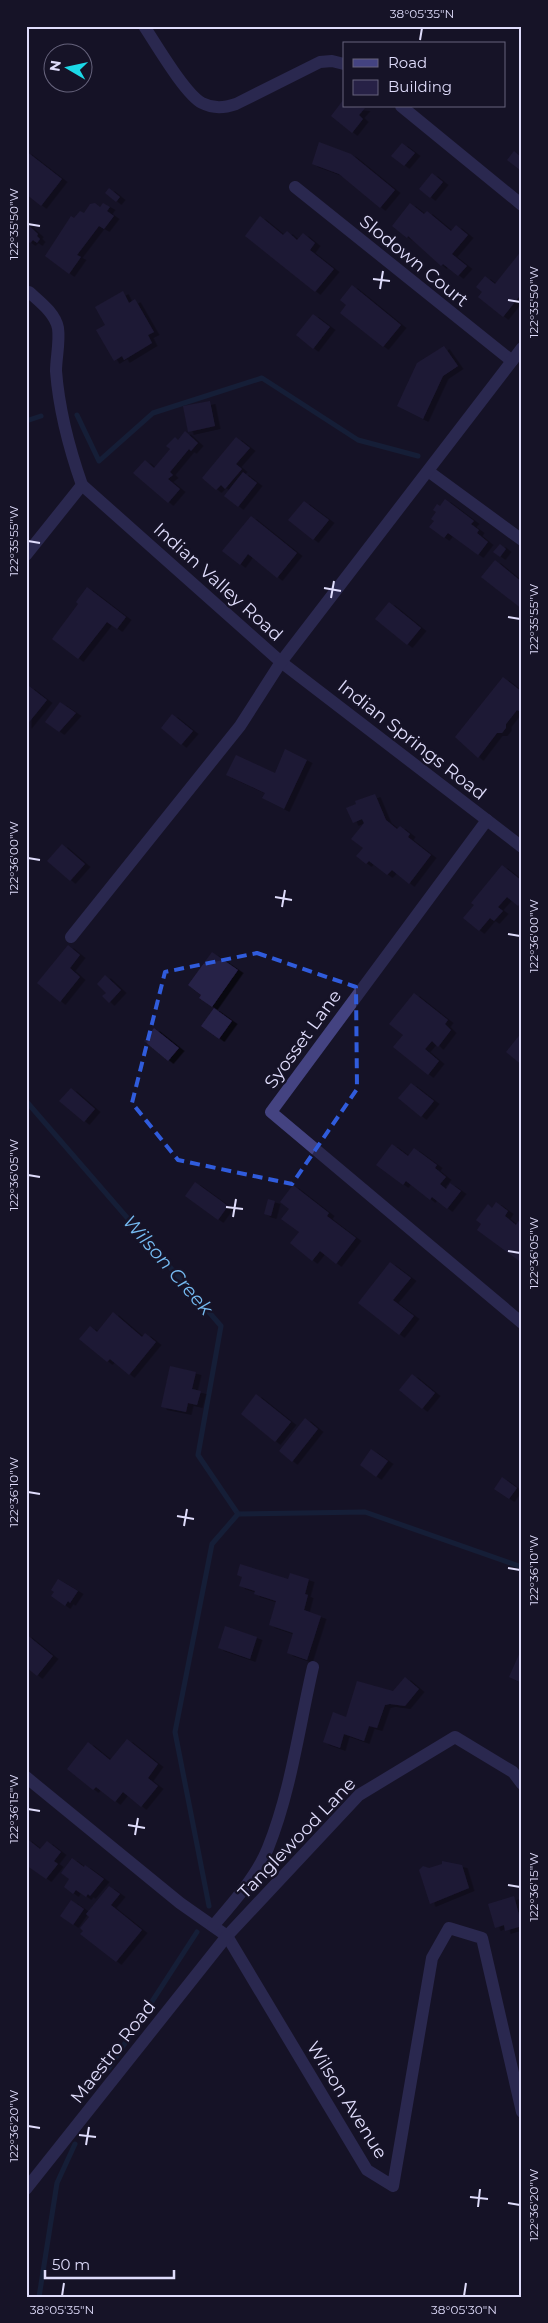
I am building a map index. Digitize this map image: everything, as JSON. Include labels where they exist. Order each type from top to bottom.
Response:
[{"type":"street","points":[[144,26],[191,93],[201,103],[211,107],[224,108],[236,104],[320,62],[332,61],[343,64]]},
{"type":"street","points":[[403,108],[522,205]]},
{"type":"street","name":"Slodown Court","points":[[295,187],[512,361]]},
{"type":"street","points":[[26,555],[82,485],[70,451],[56,371],[58,328],[47,308],[29,292]]},
{"type":"street","name":"Indian Valley Road","points":[[82,485],[281,662],[522,348]]},
{"type":"street","points":[[428,471],[522,540]]},
{"type":"street","points":[[71,937],[240,726],[281,662]]},
{"type":"street","name":"Indian Springs Road","points":[[281,662],[522,847]]},
{"type":"street","name":"Syosset Lane","points":[[487,820],[271,1112],[522,1323]]},
{"type":"street","points":[[213,1926],[238,1897],[267,1850],[284,1797],[313,1666]]},
{"type":"street","name":"Tanglewood Lane","points":[[226,1936],[359,1795],[455,1736],[513,1772],[522,1784]]},
{"type":"street","name":"Wilson Avenue","points":[[26,1777],[180,1902],[226,1936],[367,2170],[393,2186],[432,1958],[449,1928],[482,1938],[522,2112]]},
{"type":"street","name":"Maestro Road","points":[[26,2189],[226,1936]]},
{"type":"highlighted area","points":[[257,953],[356,987],[357,1089],[292,1184],[178,1160],[132,1103],[165,972]]},
{"type":"building","points":[[343,100],[343,108],[365,108],[359,115],[363,119],[352,133],[331,116]]},
{"type":"building","points":[[319,142],[351,154],[395,190],[380,208],[339,174],[312,164]]},
{"type":"building","points":[[402,143],[415,153],[404,166],[391,156]]},
{"type":"building","points":[[26,151],[62,179],[41,206],[26,194]]},
{"type":"building","points":[[514,151],[522,158],[520,170],[507,160]]},
{"type":"building","points":[[432,173],[443,182],[430,198],[419,189]]},
{"type":"building","points":[[109,188],[120,197],[116,202],[105,193]]},
{"type":"building","points":[[95,203],[100,207],[103,203],[110,207],[107,211],[114,216],[104,229],[99,226],[77,255],[81,257],[69,274],[45,256],[71,216],[74,218],[80,211],[84,213],[90,204]]},
{"type":"building","points":[[410,203],[424,214],[427,211],[451,231],[456,225],[468,235],[452,254],[467,266],[458,276],[443,264],[441,266],[408,236],[407,238],[392,226]]},
{"type":"building","points":[[260,216],[283,235],[287,231],[297,240],[303,233],[315,243],[310,250],[334,269],[315,292],[245,236]]},
{"type":"building","points":[[26,223],[38,234],[37,236],[40,239],[37,243],[33,240],[30,243],[26,240]]},
{"type":"building","points":[[522,250],[522,293],[503,317],[478,297],[482,292],[476,287],[485,276],[495,284]]},
{"type":"building","points":[[352,285],[401,325],[383,347],[340,313],[346,305],[340,300]]},
{"type":"building","points":[[123,291],[129,303],[135,299],[154,332],[148,335],[152,343],[124,360],[122,356],[114,361],[96,330],[105,325],[95,307]]},
{"type":"building","points":[[313,314],[330,327],[313,349],[296,335]]},
{"type":"building","points":[[444,346],[458,366],[443,376],[423,419],[397,406],[417,363]]},
{"type":"building","points":[[210,401],[215,426],[188,432],[183,406]]},
{"type":"building","points":[[185,431],[198,443],[191,451],[189,449],[170,472],[173,475],[168,479],[180,489],[168,503],[133,473],[145,460],[154,468],[170,449],[166,446],[175,437],[178,440]]},
{"type":"building","points":[[236,437],[250,448],[236,464],[242,469],[225,489],[221,485],[216,490],[202,478]]},
{"type":"building","points":[[243,472],[257,483],[238,507],[224,496]]},
{"type":"building","points":[[445,499],[474,521],[471,524],[479,530],[477,533],[488,542],[478,555],[448,533],[444,538],[429,527],[434,521],[431,519],[436,512],[433,510],[437,504],[440,506]]},
{"type":"building","points":[[304,501],[329,520],[313,540],[288,520]]},
{"type":"building","points":[[251,516],[297,553],[277,578],[248,554],[240,565],[222,551]]},
{"type":"building","points":[[500,544],[506,549],[500,557],[493,552]]},
{"type":"building","points":[[495,560],[522,582],[522,609],[481,577]]},
{"type":"building","points":[[87,587],[126,617],[117,629],[107,622],[78,659],[52,639],[78,604],[76,602]]},
{"type":"building","points":[[389,602],[421,628],[407,645],[375,619]]},
{"type":"building","points":[[503,677],[522,692],[522,713],[517,710],[506,724],[506,728],[502,733],[497,733],[478,758],[455,737]]},
{"type":"building","points":[[29,686],[47,700],[26,726],[26,689]]},
{"type":"building","points":[[60,702],[76,713],[59,732],[45,722]]},
{"type":"building","points":[[172,714],[193,731],[181,745],[161,728]]},
{"type":"building","points":[[285,749],[307,760],[284,809],[262,798],[265,793],[226,775],[236,755],[275,773]]},
{"type":"building","points":[[375,794],[386,820],[397,829],[400,826],[410,834],[408,837],[431,855],[409,884],[392,870],[387,875],[369,861],[366,864],[356,856],[363,848],[351,839],[364,823],[362,819],[353,823],[346,808],[356,804],[355,801]]},
{"type":"building","points":[[62,844],[85,864],[70,881],[47,861]]},
{"type":"building","points":[[502,865],[522,881],[522,901],[518,906],[507,897],[498,907],[503,911],[494,921],[490,918],[479,931],[463,918],[474,905],[471,903]]},
{"type":"building","points":[[68,945],[80,955],[70,968],[80,977],[60,1002],[37,983]]},
{"type":"building","points":[[212,952],[238,970],[212,1007],[199,998],[201,995],[188,985]]},
{"type":"building","points":[[105,975],[121,990],[109,1003],[102,996],[106,993],[97,984]]},
{"type":"building","points":[[414,993],[448,1020],[445,1024],[451,1030],[438,1047],[432,1041],[425,1049],[439,1061],[428,1075],[393,1047],[403,1035],[389,1024]]},
{"type":"building","points":[[214,1008],[232,1021],[219,1039],[201,1026]]},
{"type":"building","points":[[154,1028],[179,1048],[168,1061],[144,1041]]},
{"type":"building","points":[[522,1032],[522,1065],[506,1052]]},
{"type":"building","points":[[411,1083],[434,1101],[421,1117],[398,1098]]},
{"type":"building","points":[[71,1088],[95,1109],[84,1122],[59,1101]]},
{"type":"building","points":[[392,1144],[408,1156],[414,1148],[437,1165],[435,1168],[446,1177],[440,1184],[446,1189],[450,1183],[461,1191],[447,1209],[432,1197],[430,1200],[406,1181],[403,1185],[376,1165]]},
{"type":"building","points":[[195,1182],[228,1206],[218,1220],[185,1196]]},
{"type":"building","points":[[293,1185],[329,1213],[327,1216],[356,1238],[336,1264],[320,1251],[312,1261],[290,1243],[299,1232],[281,1219],[289,1209],[280,1202]]},
{"type":"building","points":[[268,1199],[275,1201],[271,1216],[264,1214]]},
{"type":"building","points":[[496,1202],[508,1211],[505,1216],[516,1225],[520,1219],[522,1220],[522,1263],[477,1230],[481,1224],[476,1220],[488,1204],[492,1208]]},
{"type":"building","points":[[390,1262],[411,1278],[393,1300],[414,1316],[399,1335],[358,1303]]},
{"type":"building","points":[[113,1312],[142,1337],[145,1333],[156,1342],[129,1375],[110,1359],[107,1362],[79,1339],[90,1326],[97,1332]]},
{"type":"building","points":[[170,1366],[196,1372],[192,1389],[201,1391],[197,1405],[188,1403],[186,1412],[161,1407]]},
{"type":"building","points":[[412,1374],[435,1393],[422,1409],[399,1390]]},
{"type":"building","points":[[256,1394],[291,1422],[275,1442],[241,1414]]},
{"type":"building","points":[[305,1418],[318,1429],[292,1462],[279,1451]]},
{"type":"building","points":[[371,1449],[388,1461],[376,1477],[360,1465]]},
{"type":"building","points":[[502,1477],[517,1488],[509,1499],[494,1489]]},
{"type":"building","points":[[240,1564],[288,1579],[290,1573],[309,1579],[305,1594],[308,1595],[304,1610],[321,1616],[307,1660],[287,1653],[293,1633],[269,1625],[276,1601],[254,1594],[255,1591],[239,1586],[242,1577],[237,1575]]},
{"type":"building","points":[[58,1579],[78,1591],[70,1603],[68,1601],[65,1606],[51,1596],[54,1592],[51,1590]]},
{"type":"building","points":[[225,1626],[257,1637],[250,1659],[218,1648]]},
{"type":"building","points":[[26,1634],[53,1656],[37,1676],[26,1667]]},
{"type":"building","points":[[520,1652],[522,1653],[522,1683],[509,1677]]},
{"type":"building","points":[[405,1677],[419,1689],[405,1706],[385,1705],[377,1728],[369,1726],[364,1741],[344,1734],[340,1748],[323,1742],[333,1712],[346,1717],[357,1681],[393,1691]]},
{"type":"building","points":[[127,1739],[158,1764],[148,1778],[158,1786],[141,1807],[123,1792],[115,1802],[96,1787],[93,1790],[67,1769],[88,1742],[110,1760]]},
{"type":"building","points":[[26,1838],[40,1849],[47,1841],[61,1852],[54,1861],[58,1864],[46,1879],[26,1865]]},
{"type":"building","points":[[72,1858],[104,1879],[90,1896],[88,1894],[86,1897],[76,1890],[73,1894],[64,1887],[69,1879],[61,1873]]},
{"type":"building","points":[[442,1861],[462,1865],[469,1888],[430,1904],[419,1870],[423,1866],[429,1868],[442,1864]]},
{"type":"building","points":[[109,1886],[120,1894],[111,1905],[142,1930],[116,1962],[80,1934],[83,1931],[80,1928],[89,1917],[86,1914]]},
{"type":"building","points":[[514,1896],[522,1926],[505,1931],[504,1925],[495,1928],[488,1904]]},
{"type":"building","points":[[71,1900],[84,1909],[73,1925],[60,1916]]},
{"type":"waterway","points":[[77,415],[99,461],[153,413],[262,378],[358,440],[418,456]]},
{"type":"waterway","points":[[26,421],[41,416]]},
{"type":"waterway","name":"Wilson Creek","points":[[26,1101],[221,1326],[198,1455],[238,1514],[365,1512],[522,1567]]},
{"type":"waterway","points":[[209,1906],[175,1732],[212,1544],[238,1514]]},
{"type":"waterway","points":[[109,2068],[197,1932]]},
{"type":"waterway","points":[[39,2297],[57,2183],[75,2144]]}]
